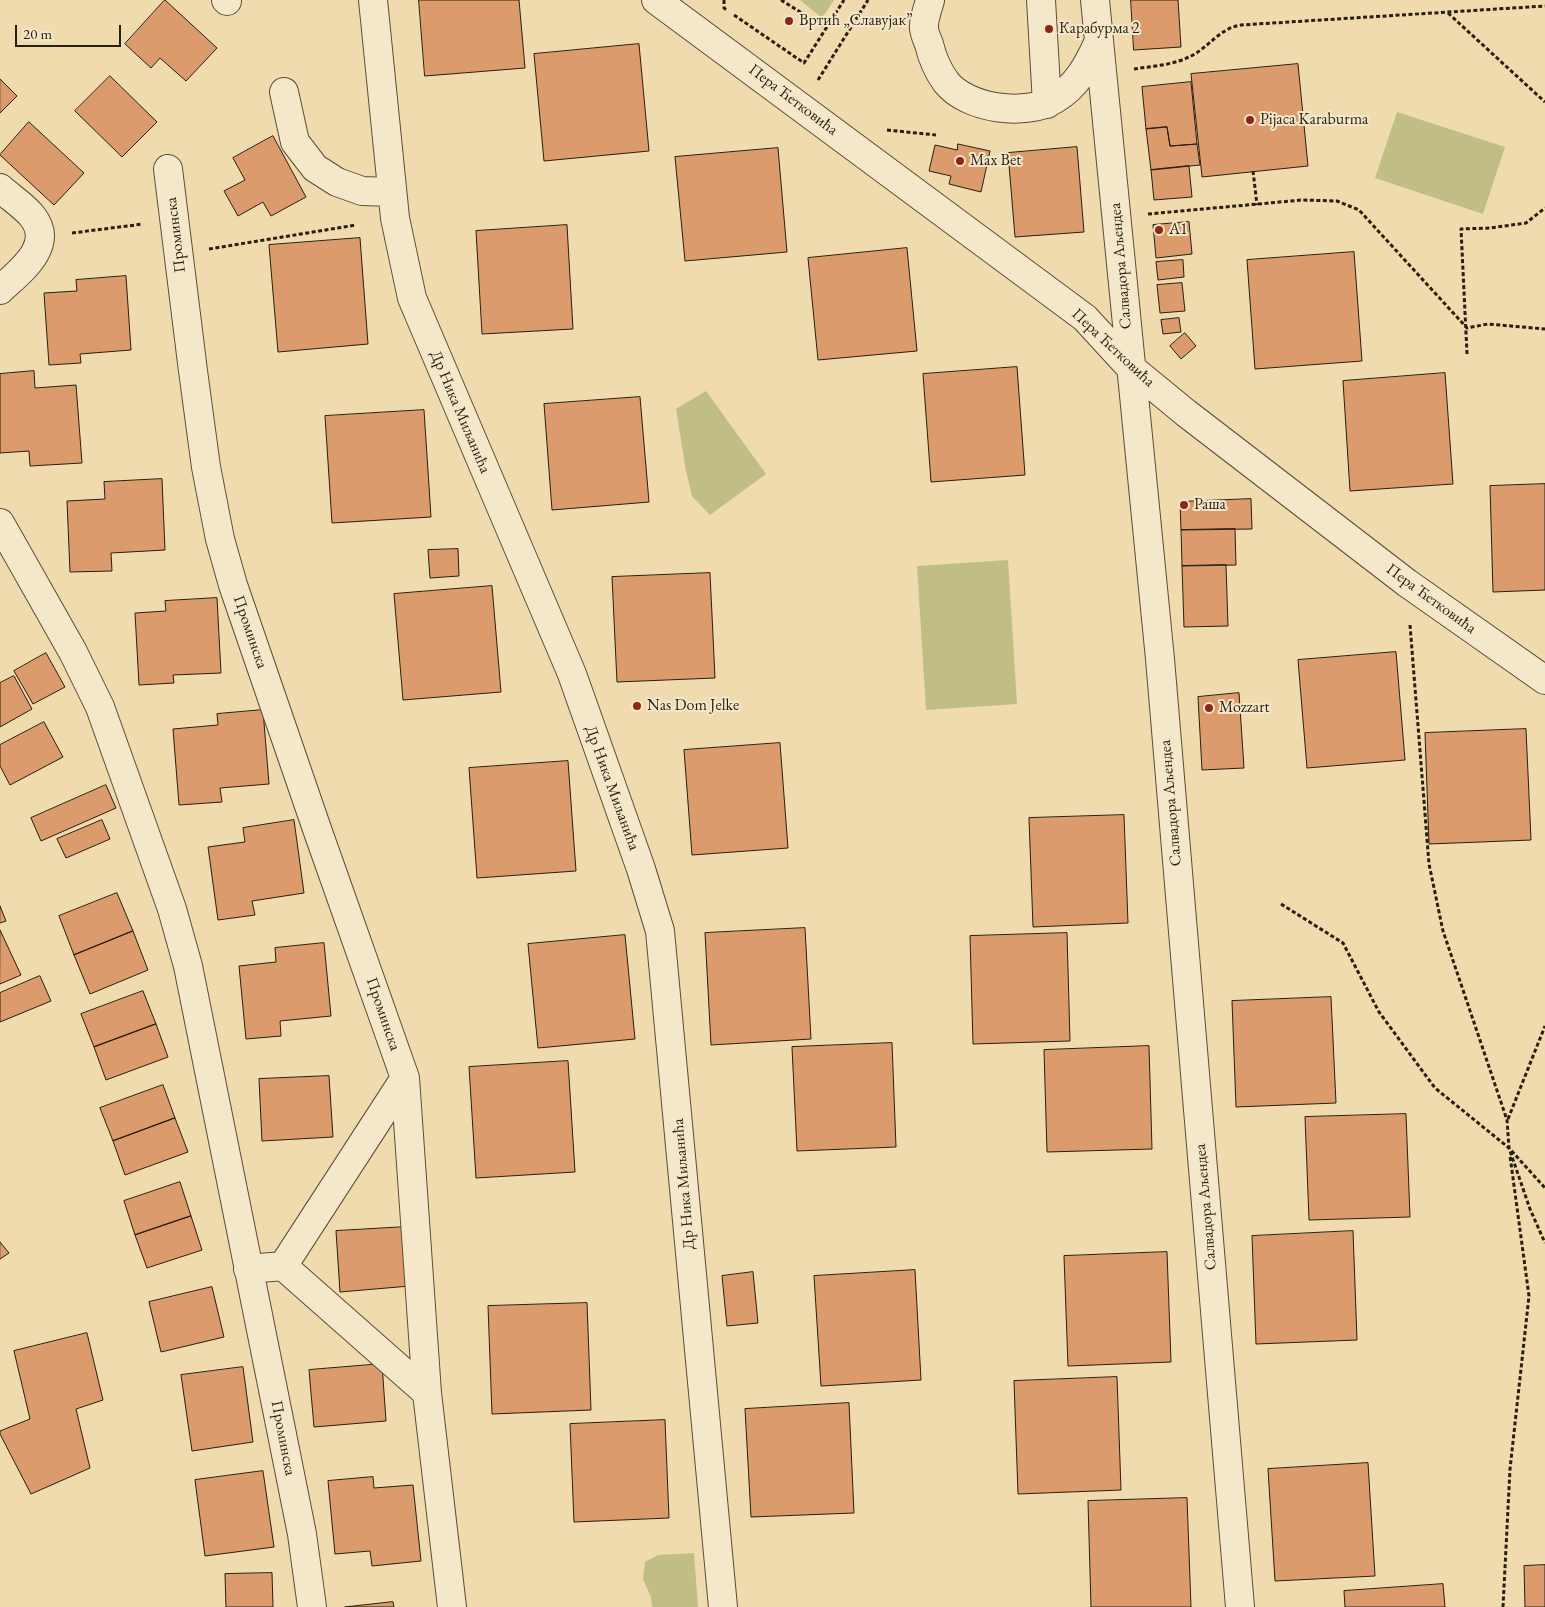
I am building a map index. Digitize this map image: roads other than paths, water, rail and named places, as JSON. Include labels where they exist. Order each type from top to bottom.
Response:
[{"type":"street","name":"Др Ника Миљанића","points":[[373,0],[394,205],[412,298],[572,674],[641,869],[660,931],[723,1607]]},
{"type":"street","name":"Пера Ћетковића","points":[[656,0],[1085,318],[1130,367],[1186,412],[1407,583],[1545,680]]},
{"type":"street","points":[[930,0],[924,26],[932,56],[947,83],[971,100],[1002,108],[1013,110],[1047,104],[1073,85],[1086,69],[1098,43]]},
{"type":"street","points":[[1041,0],[1047,104]]},
{"type":"street","name":"Салвадора Аљендеа","points":[[1095,0],[1160,659],[1240,1607]]},
{"type":"street","points":[[284,92],[295,142],[315,168],[337,182],[394,205]]},
{"type":"street","name":"Проминска","points":[[168,168],[205,458],[223,548],[317,830],[405,1078],[427,1393],[452,1607]]},
{"type":"street","points":[[0,188],[33,217],[39,241],[34,257],[26,267],[0,290]]},
{"type":"street","name":"Проминска","points":[[0,523],[73,652],[100,707],[172,909],[188,966],[302,1534],[312,1607]]},
{"type":"street","points":[[284,1266],[405,1078]]},
{"type":"street","points":[[248,1269],[284,1266],[427,1393]]},
{"type":"place","name":"Вртић „Славујак”","points":[[789,21]]},
{"type":"place","name":"Карабурма 2","points":[[1049,29]]},
{"type":"place","name":"Pijaca Karaburma","points":[[1250,120]]},
{"type":"place","name":"Max Bet","points":[[960,161]]},
{"type":"place","name":"A1","points":[[1159,230]]},
{"type":"place","name":"Раша","points":[[1184,505]]},
{"type":"place","name":"Nas Dom Jelke","points":[[637,706]]},
{"type":"place","name":"Mozzart","points":[[1209,708]]}]
